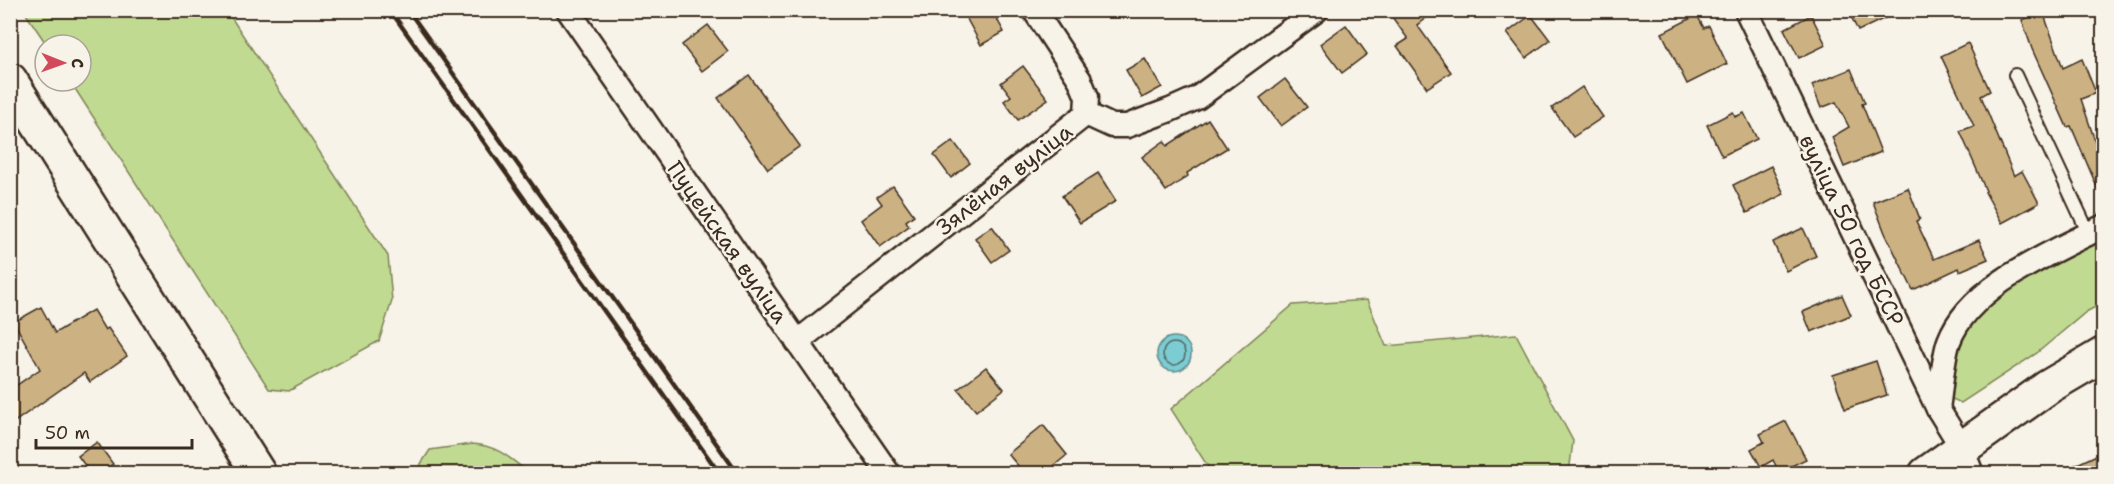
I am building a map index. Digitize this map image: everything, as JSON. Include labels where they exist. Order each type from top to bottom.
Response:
[{"type":"street","name":"Пуцейская вуліца","points":[[568,10],[889,474]]},
{"type":"street","points":[[1034,10],[1080,80],[1087,97],[1086,114]]},
{"type":"street","name":"Зялёная вуліца","points":[[797,342],[1086,114],[1112,126],[1127,126],[1148,120],[1197,98],[1317,10]]},
{"type":"street","name":"вуліца 50 год БССР","points":[[1746,10],[1938,409],[1967,461]]},
{"type":"street","points":[[10,80],[259,474]]},
{"type":"street","points":[[1938,409],[1948,342],[1962,317],[1998,282],[2096,230]]},
{"type":"street","points":[[1926,474],[1967,461],[2048,387],[2103,354]]},
{"type":"lane","points":[[2015,75],[2096,230]]},
{"type":"green space","points":[[24,11],[227,11],[388,256],[392,301],[379,341],[289,391],[269,389],[78,93],[93,93],[93,33],[39,33]]},
{"type":"green space","points":[[2103,233],[2103,303],[2086,312],[2037,353],[1961,403],[1946,396],[1947,368],[1979,299]]},
{"type":"green space","points":[[1367,300],[1386,346],[1516,334],[1573,441],[1569,473],[1212,473],[1171,409],[1293,305]]},
{"type":"green space","points":[[472,444],[496,450],[529,473],[415,473],[430,450]]},
{"type":"water","points":[[1174,337],[1186,342],[1191,354],[1186,366],[1174,371],[1162,366],[1157,354],[1162,342]]},
{"type":"building","points":[[962,10],[992,10],[1004,32],[981,45]]},
{"type":"building","points":[[1387,10],[1436,10],[1417,25],[1451,72],[1427,88],[1397,46],[1408,39]]},
{"type":"building","points":[[1848,10],[1902,10],[1858,31]]},
{"type":"building","points":[[2043,12],[2063,68],[2082,59],[2096,93],[2081,99],[2095,141],[2103,137],[2103,201],[2071,126],[2067,127],[2032,49],[2022,20]]},
{"type":"building","points":[[1531,15],[1550,40],[1526,58],[1507,33]]},
{"type":"building","points":[[1697,15],[1704,28],[1709,26],[1727,64],[1687,84],[1662,33]]},
{"type":"building","points":[[1811,15],[1826,45],[1799,58],[1784,29]]},
{"type":"building","points":[[708,25],[728,51],[702,71],[682,45]]},
{"type":"building","points":[[1346,25],[1367,54],[1342,73],[1320,44]]},
{"type":"building","points":[[1968,43],[1990,91],[1981,96],[2014,176],[2022,171],[2039,203],[2002,223],[1985,192],[1960,131],[1974,126],[1941,56]]},
{"type":"building","points":[[1145,59],[1162,87],[1142,98],[1126,70]]},
{"type":"building","points":[[1023,66],[1048,99],[1018,120],[1004,101],[1011,96],[1001,83]]},
{"type":"building","points":[[1851,69],[1881,152],[1844,167],[1832,137],[1849,127],[1836,102],[1821,108],[1812,85]]},
{"type":"building","points":[[749,75],[800,146],[768,169],[718,98]]},
{"type":"building","points":[[1285,79],[1307,107],[1281,126],[1260,98]]},
{"type":"building","points":[[1582,87],[1603,117],[1573,137],[1552,108]]},
{"type":"building","points":[[1733,112],[1735,117],[1744,113],[1757,139],[1722,156],[1707,125]]},
{"type":"building","points":[[1208,119],[1227,148],[1187,173],[1188,176],[1166,191],[1142,157],[1164,141],[1167,146]]},
{"type":"building","points":[[953,141],[970,163],[951,178],[934,155]]},
{"type":"building","points":[[1771,166],[1784,194],[1747,213],[1733,185]]},
{"type":"building","points":[[1098,173],[1116,201],[1080,223],[1062,196]]},
{"type":"building","points":[[893,186],[914,215],[906,221],[909,226],[880,247],[861,220],[882,204],[877,197]]},
{"type":"building","points":[[1908,188],[1920,219],[1916,221],[1934,259],[1979,240],[1988,259],[1960,271],[1959,268],[1913,290],[1885,233],[1873,202]]},
{"type":"building","points":[[992,226],[1009,250],[992,262],[975,238]]},
{"type":"building","points":[[1803,228],[1816,256],[1786,271],[1773,242]]},
{"type":"building","points":[[1842,295],[1851,315],[1811,332],[1803,312]]},
{"type":"building","points":[[41,307],[55,333],[93,310],[105,330],[108,328],[127,356],[90,382],[84,373],[10,425],[10,390],[40,369],[14,322]]},
{"type":"building","points":[[1876,361],[1887,395],[1845,409],[1833,375]]},
{"type":"building","points":[[986,367],[1004,389],[976,411],[958,389]]},
{"type":"building","points":[[1786,421],[1806,459],[1779,472],[1773,460],[1761,467],[1751,449],[1764,442],[1760,434]]},
{"type":"building","points":[[1043,425],[1067,455],[1044,474],[1025,474],[1008,454]]},
{"type":"building","points":[[97,442],[113,464],[100,474],[91,474],[78,456]]},
{"type":"building","points":[[2103,452],[2103,474],[2056,474]]},
{"type":"railway","points":[[390,10],[720,474]]},
{"type":"railway","points":[[408,10],[738,474]]}]
